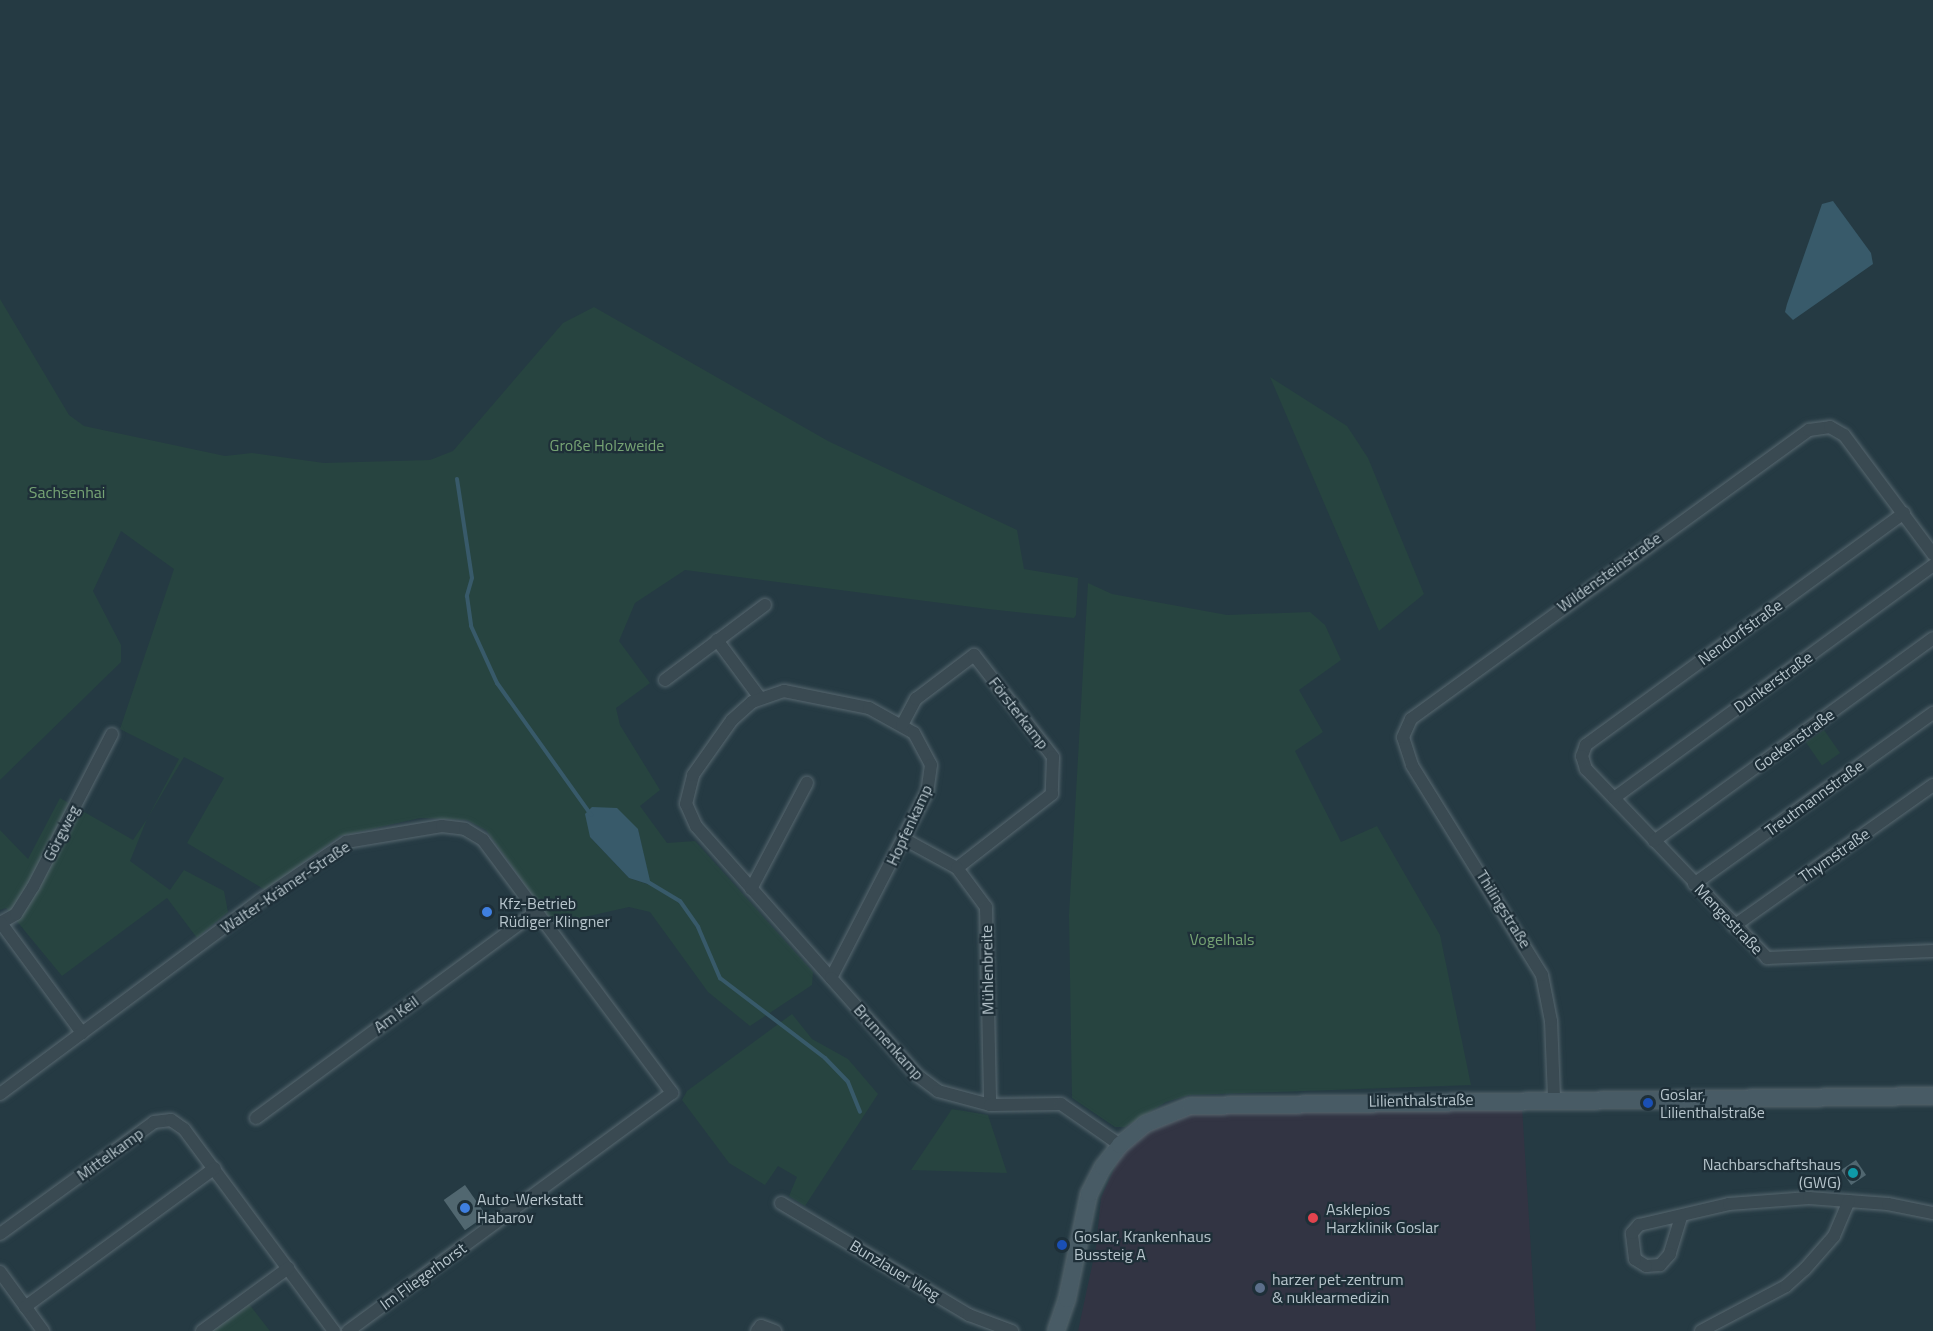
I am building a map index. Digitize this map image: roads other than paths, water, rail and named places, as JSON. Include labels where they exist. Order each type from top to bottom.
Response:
[{"type":"street","name":"Wildensteinstraße","points":[[1403,737],[1422,708],[1800,434],[1830,427],[1850,442],[1904,513]]},
{"type":"street","points":[[1904,513],[1933,554]]},
{"type":"street","name":"Nendorfstraße","points":[[1582,756],[1586,745],[1904,513]]},
{"type":"street","name":"Dunkerstraße","points":[[1614,798],[1933,566]]},
{"type":"street","points":[[665,680],[765,605]]},
{"type":"street","name":"Goekenstraße","points":[[1654,841],[1933,638]]},
{"type":"street","points":[[717,640],[760,698]]},
{"type":"street","name":"Försterkamp","points":[[902,725],[916,699],[974,655],[1053,757],[1052,794],[957,868]]},
{"type":"street","name":"Hopfenkamp","points":[[784,691],[838,698],[902,725],[926,748],[931,774],[904,839],[831,978],[696,826],[686,795],[693,775],[732,720],[760,698],[784,691]]},
{"type":"street","name":"Treutmannstraße","points":[[1694,884],[1933,713]]},
{"type":"street","name":"Görgweg","points":[[1,923],[16,914],[33,887],[112,734]]},
{"type":"street","name":"Thilingstraße","points":[[1403,737],[1412,765],[1542,975],[1551,1021],[1554,1098]]},
{"type":"street","name":"Mengestraße","points":[[1582,756],[1586,769],[1767,958],[1933,951]]},
{"type":"street","points":[[751,889],[807,783]]},
{"type":"street","name":"Thymstraße","points":[[1734,926],[1933,785]]},
{"type":"street","name":"Walter-Krämer-Straße","points":[[0,1094],[346,842],[422,826],[465,830],[483,840],[538,910],[672,1093]]},
{"type":"street","name":"Mühlenbreite","points":[[904,839],[957,868],[986,907],[990,1105]]},
{"type":"street","name":"Am Keil","points":[[256,1118],[538,910]]},
{"type":"street","points":[[1,923],[82,1033]]},
{"type":"street","name":"Brunnenkamp","points":[[831,978],[927,1083],[953,1098],[990,1105],[1069,1107],[1120,1145]]},
{"type":"street","name":"Im Fliegerhorst","points":[[348,1331],[672,1093]]},
{"type":"street","name":"Lilienthalstraße","points":[[1056,1331],[1067,1299],[1089,1194],[1120,1145],[1162,1114],[1215,1103],[1933,1096]]},
{"type":"street","name":"Mittelkamp","points":[[0,1234],[154,1122],[179,1123],[334,1331]]},
{"type":"street","points":[[25,1307],[214,1168]]},
{"type":"street","points":[[1681,1217],[1670,1254],[1660,1265],[1646,1266],[1635,1259],[1632,1233],[1639,1226],[1681,1217],[1771,1199],[1850,1201],[1933,1213]]},
{"type":"street","points":[[1701,1331],[1786,1286],[1806,1269],[1834,1236],[1850,1201]]},
{"type":"street","name":"Bunzlauer Weg","points":[[781,1203],[969,1315],[1012,1331]]},
{"type":"street","points":[[202,1331],[288,1268]]},
{"type":"street","points":[[0,1272],[43,1331]]},
{"type":"street","points":[[757,1331],[761,1326],[775,1331]]},
{"type":"waterway","points":[[457,479],[472,578],[467,596],[471,626],[497,683],[591,815]]},
{"type":"waterway","points":[[648,882],[680,901],[698,927],[720,978],[825,1058],[848,1082],[860,1112]]},
{"type":"place","name":"Kfz-Betrieb Rüdiger Klingner","points":[[487,912]]},
{"type":"place","name":"Goslar, Lilienthalstraße","points":[[1648,1103]]},
{"type":"place","name":"Nachbarschaftshaus (GWG)","points":[[1853,1173]]},
{"type":"place","name":"Auto-Werkstatt Habarov","points":[[465,1208]]},
{"type":"place","name":"Asklepios Harzklinik Goslar","points":[[1313,1218]]},
{"type":"place","name":"Goslar, Krankenhaus Bussteig A","points":[[1062,1245]]},
{"type":"place","name":"harzer pet-zentrum & nuklearmedizin","points":[[1260,1288]]},
{"type":"park label","name":"Große Holzweide","points":[[607,445]]},
{"type":"park label","name":"Sachsenhai","points":[[67,492]]},
{"type":"park label","name":"Vogelhals","points":[[1222,939]]}]
